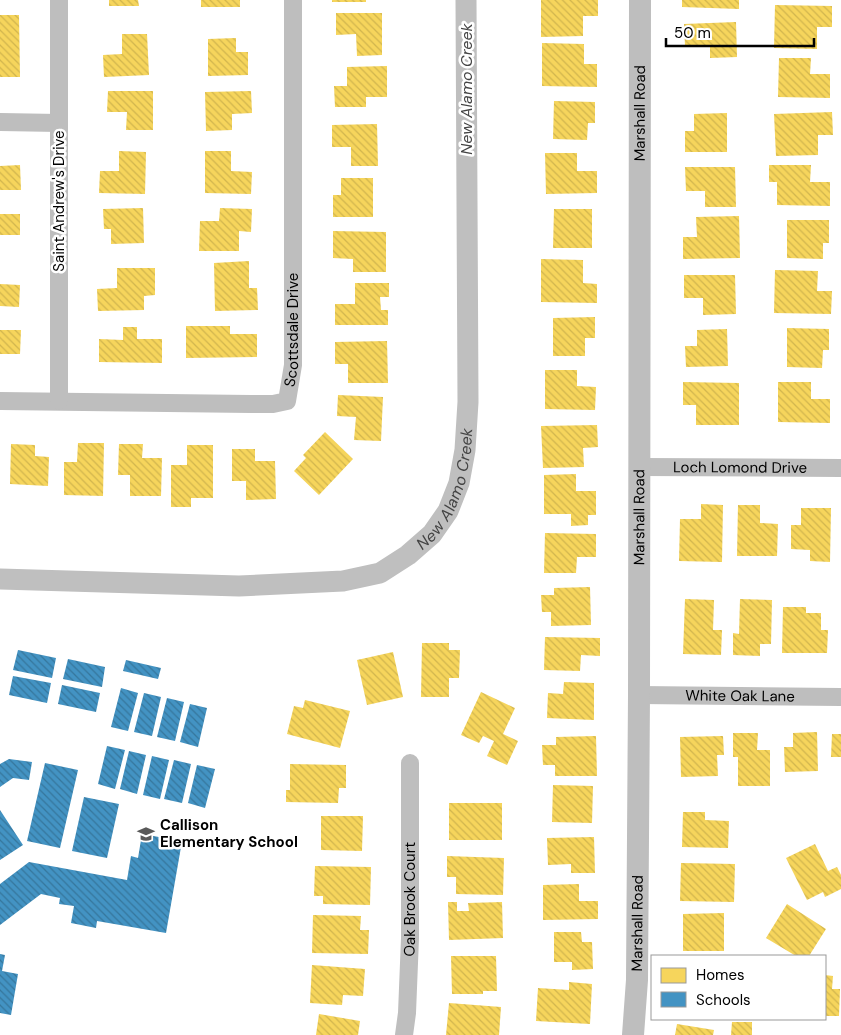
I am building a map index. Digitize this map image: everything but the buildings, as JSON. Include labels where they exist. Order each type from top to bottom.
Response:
[{"type":"street","name":"Saint Andrew's Drive","points":[[59,0],[59,401]]},
{"type":"street","name":"Scottsdale Drive","points":[[0,401],[273,404],[288,401],[293,365],[293,0]]},
{"type":"street","name":"Marshall Road","points":[[633,1035],[637,980],[639,695],[640,0]]},
{"type":"street","points":[[0,122],[59,122]]},
{"type":"street","name":"Loch Lomond Drive","points":[[640,467],[841,468]]},
{"type":"street","name":"White Oak Lane","points":[[639,695],[841,697]]},
{"type":"street","name":"Oak Brook Court","points":[[404,1035],[407,1013],[410,938],[410,763]]},
{"type":"waterway","name":"New Alamo Creek","points":[[0,579],[239,586],[343,581],[380,573],[408,555],[432,534],[448,511],[459,483],[465,450],[468,402],[466,0]]},
{"type":"place","name":"Callison Elementary School","points":[[146,834]]}]
